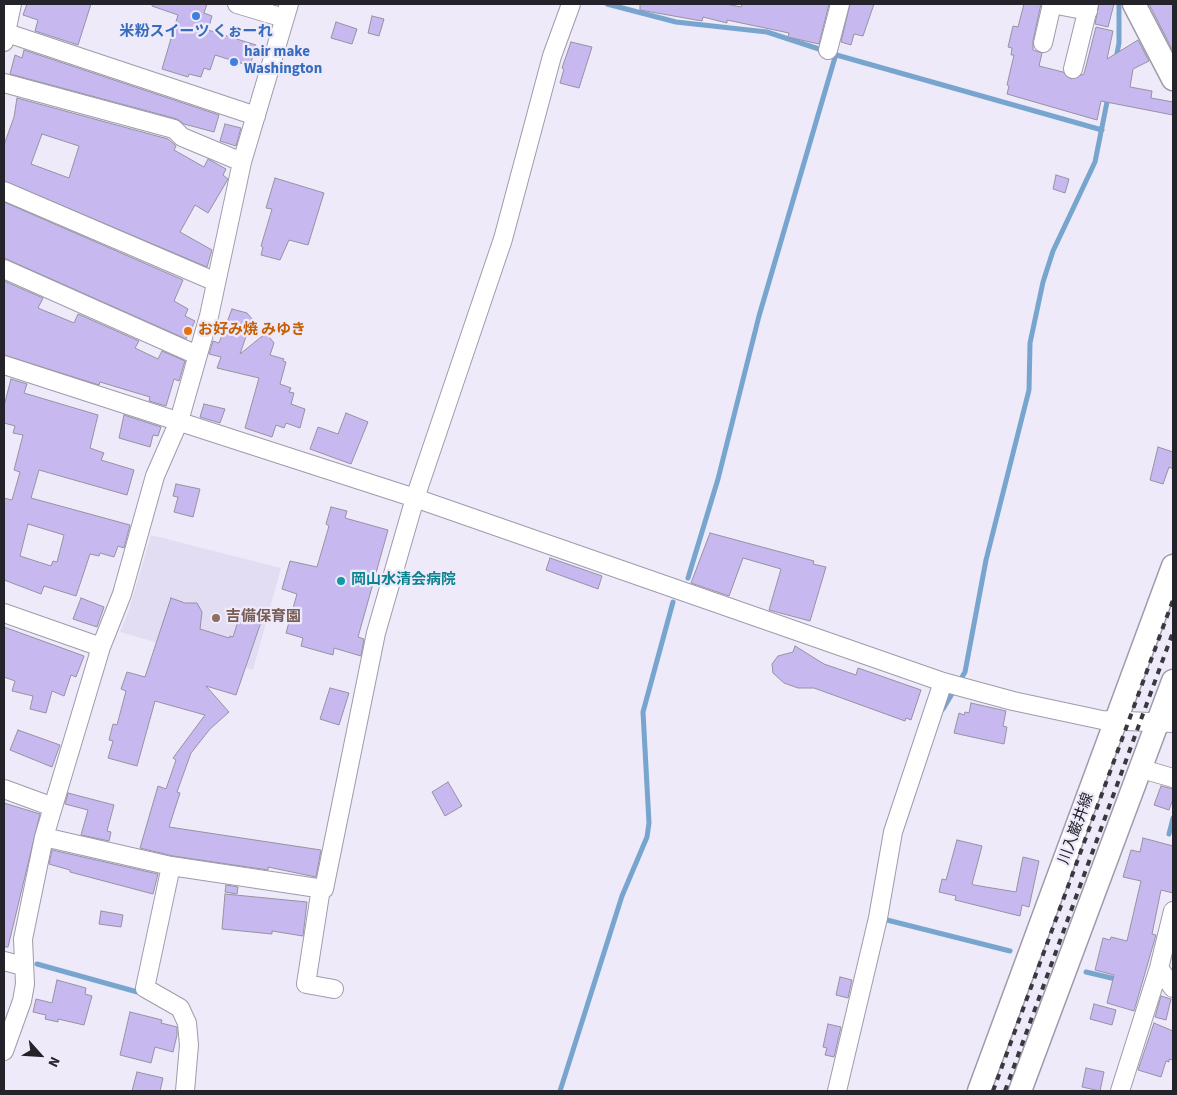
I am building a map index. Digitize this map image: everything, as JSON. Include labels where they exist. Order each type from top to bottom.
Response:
[{"type":"main road","points":[[1134,4],[1173,79]]},
{"type":"main road","name":"川入巌井線","points":[[979,1091],[1173,566]]},
{"type":"main road","points":[[1020,1091],[1142,769],[1166,722],[1173,681]]},
{"type":"street","points":[[12,4],[4,36],[256,116]]},
{"type":"street","points":[[4,1051],[22,1001],[25,984],[23,939],[44,837],[101,647],[122,594],[155,476],[179,421],[216,282],[242,162],[286,11],[237,4]]},
{"type":"street","points":[[44,837],[170,866],[324,889],[376,633],[415,498],[503,239],[552,56],[571,4]]},
{"type":"street","points":[[828,50],[840,4]]},
{"type":"street","points":[[1043,43],[1052,4],[1088,7],[1073,69]]},
{"type":"street","points":[[4,83],[174,129],[182,136],[242,162]]},
{"type":"street","points":[[4,191],[216,282]]},
{"type":"street","points":[[4,269],[197,355]]},
{"type":"street","points":[[4,365],[415,498],[951,684],[1013,701],[1102,720],[1166,722]]},
{"type":"street","points":[[4,613],[101,647]]},
{"type":"street","points":[[836,1091],[878,918],[893,832],[951,684]]},
{"type":"street","points":[[1142,769],[1173,778]]},
{"type":"street","points":[[4,789],[53,807]]},
{"type":"street","points":[[170,866],[145,988],[180,1008],[187,1023],[189,1044],[185,1091]]},
{"type":"street","points":[[321,888],[306,984],[334,989]]},
{"type":"street","points":[[1120,1091],[1159,968],[1173,911]]},
{"type":"street","points":[[4,961],[23,966]]},
{"type":"street","points":[[1159,968],[1173,988]]},
{"type":"shaded area","points":[[151,535],[281,568],[253,670],[120,632],[129,610]]},
{"type":"building","points":[[27,4],[91,4],[78,45],[35,31],[38,20],[23,15]]},
{"type":"building","points":[[152,4],[207,4],[204,13],[212,16],[208,30],[256,45],[250,66],[215,55],[210,70],[204,68],[201,77],[189,74],[188,77],[162,69],[178,15],[152,6]]},
{"type":"building","points":[[640,4],[726,4],[741,7],[742,4],[829,4],[819,44],[788,37],[789,33],[727,20],[727,23],[703,17],[702,21],[640,10]]},
{"type":"building","points":[[850,4],[874,4],[863,36],[854,34],[851,45],[841,42]]},
{"type":"building","points":[[1024,4],[1041,4],[1033,41],[1033,50],[1042,53],[1039,66],[1063,72],[1071,79],[1084,74],[1096,27],[1113,31],[1107,59],[1138,40],[1149,61],[1133,69],[1130,87],[1152,91],[1151,98],[1173,102],[1173,115],[1101,101],[1097,120],[1007,94],[1009,86],[1007,85],[1014,55],[1011,55],[1012,48],[1008,47],[1013,26],[1018,27]]},
{"type":"building","points":[[1099,4],[1114,4],[1108,27],[1095,24]]},
{"type":"building","points":[[1149,4],[1173,4],[1172,49]]},
{"type":"building","points":[[372,16],[384,19],[379,36],[368,33]]},
{"type":"building","points":[[336,22],[357,29],[352,44],[331,38]]},
{"type":"building","points":[[571,42],[592,47],[579,88],[560,83],[564,69],[562,68]]},
{"type":"building","points":[[24,50],[219,115],[214,132],[184,124],[177,119],[10,74],[15,55],[22,58]]},
{"type":"building","points":[[17,98],[168,139],[176,146],[174,150],[204,167],[208,159],[226,169],[223,175],[228,179],[208,213],[195,205],[180,232],[212,250],[207,267],[4,181],[4,145],[14,117]],"holes":[[[42,134],[79,146],[69,178],[31,164]]]},
{"type":"building","points":[[225,124],[241,128],[236,146],[220,141]]},
{"type":"building","points":[[1056,175],[1069,179],[1065,193],[1053,189]]},
{"type":"building","points":[[275,178],[324,193],[308,245],[289,240],[280,260],[261,255],[263,247],[261,246],[272,209],[266,208]]},
{"type":"building","points":[[4,202],[183,280],[174,301],[188,309],[185,316],[195,321],[186,339],[4,258]]},
{"type":"building","points":[[4,281],[43,298],[38,308],[74,323],[78,314],[139,341],[135,348],[158,359],[162,351],[185,361],[179,381],[174,379],[166,406],[149,401],[150,397],[100,382],[99,385],[4,355]]},
{"type":"building","points":[[232,309],[247,313],[252,319],[240,354],[266,333],[274,343],[270,355],[284,359],[283,361],[286,362],[280,384],[291,388],[289,392],[294,393],[291,404],[305,409],[300,428],[286,423],[284,428],[276,425],[272,437],[245,428],[259,378],[217,368],[221,357],[209,354],[213,341],[219,343]]},
{"type":"building","points":[[11,379],[27,384],[24,393],[98,415],[90,448],[104,453],[101,460],[134,470],[127,495],[39,470],[31,498],[130,525],[124,548],[118,546],[114,557],[100,553],[99,556],[90,554],[76,596],[44,586],[41,594],[4,580],[4,498],[12,500],[20,472],[14,470],[23,435],[13,433],[15,426],[4,423],[4,406]],"holes":[[[28,524],[64,535],[57,562],[53,561],[51,566],[20,556]]]},
{"type":"building","points":[[204,404],[225,409],[220,423],[200,417]]},
{"type":"building","points":[[346,413],[368,422],[351,464],[310,449],[318,427],[338,434]]},
{"type":"building","points":[[124,415],[161,427],[158,436],[153,435],[150,447],[119,438]]},
{"type":"building","points":[[1158,447],[1173,452],[1173,469],[1169,467],[1163,484],[1150,480]]},
{"type":"building","points":[[176,484],[200,489],[193,517],[174,512],[178,497],[173,496]]},
{"type":"building","name":"岡山水清会病院","points":[[331,507],[347,511],[345,518],[388,530],[358,637],[364,639],[361,656],[334,648],[333,655],[301,646],[303,638],[286,633],[297,594],[282,589],[290,561],[317,567],[329,526],[326,524]]},
{"type":"building","points":[[710,533],[814,561],[813,564],[826,567],[810,621],[769,610],[781,569],[743,558],[729,596],[691,583]]},
{"type":"building","points":[[550,558],[602,576],[598,589],[546,570]]},
{"type":"building","points":[[81,598],[104,607],[97,627],[73,619]]},
{"type":"building","points":[[171,598],[185,603],[197,603],[202,612],[200,629],[229,638],[230,636],[233,637],[241,612],[262,619],[236,695],[206,686],[229,712],[210,729],[191,753],[177,792],[180,793],[169,827],[321,850],[316,877],[268,867],[268,870],[173,856],[140,848],[158,786],[166,789],[176,760],[173,758],[205,715],[155,701],[137,766],[108,758],[113,741],[109,740],[113,724],[117,725],[126,691],[121,689],[127,672],[145,677]]},
{"type":"building","points":[[4,627],[84,656],[76,677],[71,675],[64,696],[52,691],[46,713],[30,709],[33,696],[12,691],[15,681],[4,677]]},
{"type":"building","points":[[795,646],[824,664],[856,675],[858,668],[921,690],[911,720],[906,718],[905,721],[814,688],[798,688],[784,683],[773,673],[772,664],[778,656],[793,652]]},
{"type":"building","points":[[330,688],[349,693],[339,725],[320,719]]},
{"type":"building","points":[[971,703],[1006,711],[1003,726],[1007,727],[1004,744],[954,733],[959,713],[964,715],[965,712],[969,713]]},
{"type":"building","points":[[18,730],[60,745],[52,767],[10,750]]},
{"type":"building","points":[[448,782],[462,806],[445,816],[432,792]]},
{"type":"building","points":[[1161,786],[1173,789],[1173,799],[1169,810],[1154,805]]},
{"type":"building","points":[[68,793],[114,805],[107,831],[111,832],[109,841],[81,835],[88,810],[65,804]]},
{"type":"building","points":[[4,803],[40,814],[8,947],[4,947]]},
{"type":"building","points":[[1143,838],[1173,846],[1173,893],[1161,890],[1152,934],[1156,935],[1134,1011],[1107,1003],[1114,975],[1095,970],[1103,938],[1110,940],[1111,937],[1127,941],[1141,881],[1123,877],[1131,850],[1140,852]]},
{"type":"building","points":[[957,840],[982,846],[972,884],[974,885],[1016,892],[1023,857],[1039,861],[1029,907],[1022,905],[1020,916],[955,900],[956,896],[939,892],[942,879],[946,880]]},
{"type":"building","points":[[52,850],[158,874],[153,894],[70,872],[70,870],[49,864]]},
{"type":"building","points":[[226,885],[238,887],[237,894],[225,892]]},
{"type":"building","points":[[225,894],[307,902],[303,936],[272,931],[272,934],[222,929]]},
{"type":"building","points":[[101,911],[123,915],[121,927],[99,924]]},
{"type":"building","points":[[840,977],[852,980],[848,998],[836,995]]},
{"type":"building","points":[[57,980],[86,988],[85,994],[92,996],[84,1025],[58,1019],[58,1022],[45,1019],[46,1015],[33,1012],[36,999],[52,1003]]},
{"type":"building","points":[[1161,996],[1171,999],[1166,1020],[1155,1017]]},
{"type":"building","points":[[1094,1004],[1116,1010],[1112,1025],[1090,1019]]},
{"type":"building","points":[[130,1012],[162,1020],[161,1023],[177,1027],[173,1052],[155,1047],[151,1063],[120,1055]]},
{"type":"building","points":[[1154,1023],[1173,1031],[1173,1060],[1169,1059],[1169,1062],[1166,1061],[1161,1077],[1138,1070]]},
{"type":"building","points":[[828,1024],[841,1027],[834,1057],[825,1055],[827,1048],[823,1047]]},
{"type":"building","points":[[1086,1068],[1104,1072],[1100,1091],[1082,1087]]},
{"type":"building","points":[[137,1072],[163,1078],[160,1091],[132,1091]]},
{"type":"waterway","points":[[607,4],[676,22],[767,32],[825,51]]},
{"type":"waterway","points":[[1116,59],[1119,43],[1119,4]]},
{"type":"waterway","points":[[833,54],[1102,130]]},
{"type":"waterway","points":[[688,578],[718,479],[759,316],[836,54]]},
{"type":"waterway","points":[[943,709],[965,672],[986,560],[1029,390],[1030,343],[1043,282],[1053,251],[1095,162],[1108,97]]},
{"type":"waterway","points":[[560,1091],[622,896],[647,837],[649,823],[643,712],[673,602]]},
{"type":"waterway","points":[[1169,834],[1173,818]]},
{"type":"waterway","points":[[887,920],[1010,951]]},
{"type":"waterway","points":[[37,964],[141,993]]},
{"type":"waterway","points":[[1086,972],[1120,980]]},
{"type":"railway","points":[[993,1091],[1173,600]]},
{"type":"railway","points":[[1005,1091],[1173,632]]},
{"type":"place","name":"米粉スイーツ くぉーれ","points":[[196,16]]},
{"type":"place","name":"hair make Washington","points":[[234,62]]},
{"type":"place","name":"お好み焼 みゆき","points":[[188,331]]},
{"type":"place","name":"岡山水清会病院","points":[[341,581]]},
{"type":"place","name":"吉備保育園","points":[[216,618]]}]
